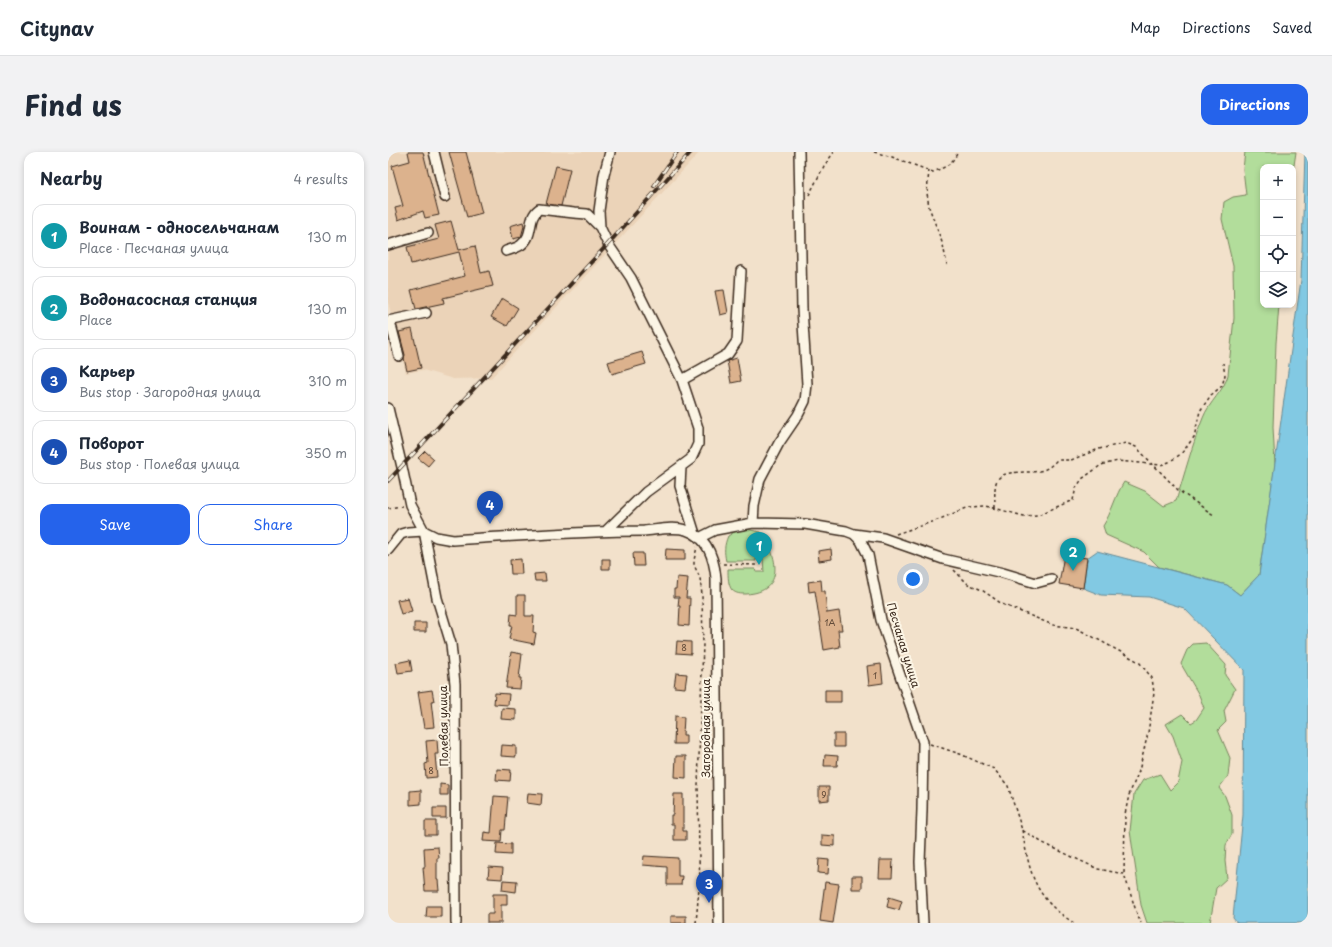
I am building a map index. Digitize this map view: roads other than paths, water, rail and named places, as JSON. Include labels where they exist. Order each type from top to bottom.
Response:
[{"type":"street","points":[[434,152],[445,197]]},
{"type":"street","points":[[600,227],[600,211],[604,175],[610,152]]},
{"type":"street","points":[[753,523],[754,506],[760,479],[779,443],[798,415],[805,401],[807,384],[802,309],[799,152]]},
{"type":"street","points":[[506,251],[521,246],[528,237],[534,212],[539,209],[587,214],[600,227],[608,244],[631,278],[682,380],[698,428],[698,444],[691,459],[646,492],[607,530]]},
{"type":"street","points":[[388,245],[428,233]]},
{"type":"street","points":[[682,380],[728,354],[737,340],[742,271]]},
{"type":"street","points":[[399,356],[389,321],[426,313]]},
{"type":"street","name":"Полевая улица","points":[[388,408],[410,505],[424,531],[437,598],[450,644],[455,684],[456,923]]},
{"type":"street","name":"Загородная улица","points":[[681,467],[680,486],[697,536],[708,548],[715,564],[718,923]]},
{"type":"street","points":[[388,550],[401,534],[424,531],[436,537],[453,540],[607,530],[677,529],[686,530],[697,536],[715,530],[753,523],[805,524],[846,530],[854,534],[883,538],[943,559],[1003,573],[1036,583],[1050,579]]},
{"type":"street","name":"Песчаная улица","points":[[854,534],[861,541],[868,555],[882,620],[923,742],[920,862],[923,923]]},
{"type":"water","points":[[1305,152],[1308,152],[1308,923],[1237,923],[1233,918],[1243,815],[1244,670],[1184,608],[1149,597],[1101,595],[1083,588],[1087,558],[1097,551],[1227,585],[1240,595],[1259,575],[1301,280]]},
{"type":"railway","points":[[654,186],[677,152]]},
{"type":"railway","points":[[388,481],[608,244],[691,152]]},
{"type":"place","name":"Поворот","points":[[490,524]]},
{"type":"place","name":"Воинам - односельчанам","points":[[759,565]]},
{"type":"place","name":"Водонасосная станция","points":[[1073,571]]},
{"type":"place","name":"Карьер","points":[[709,903]]}]
